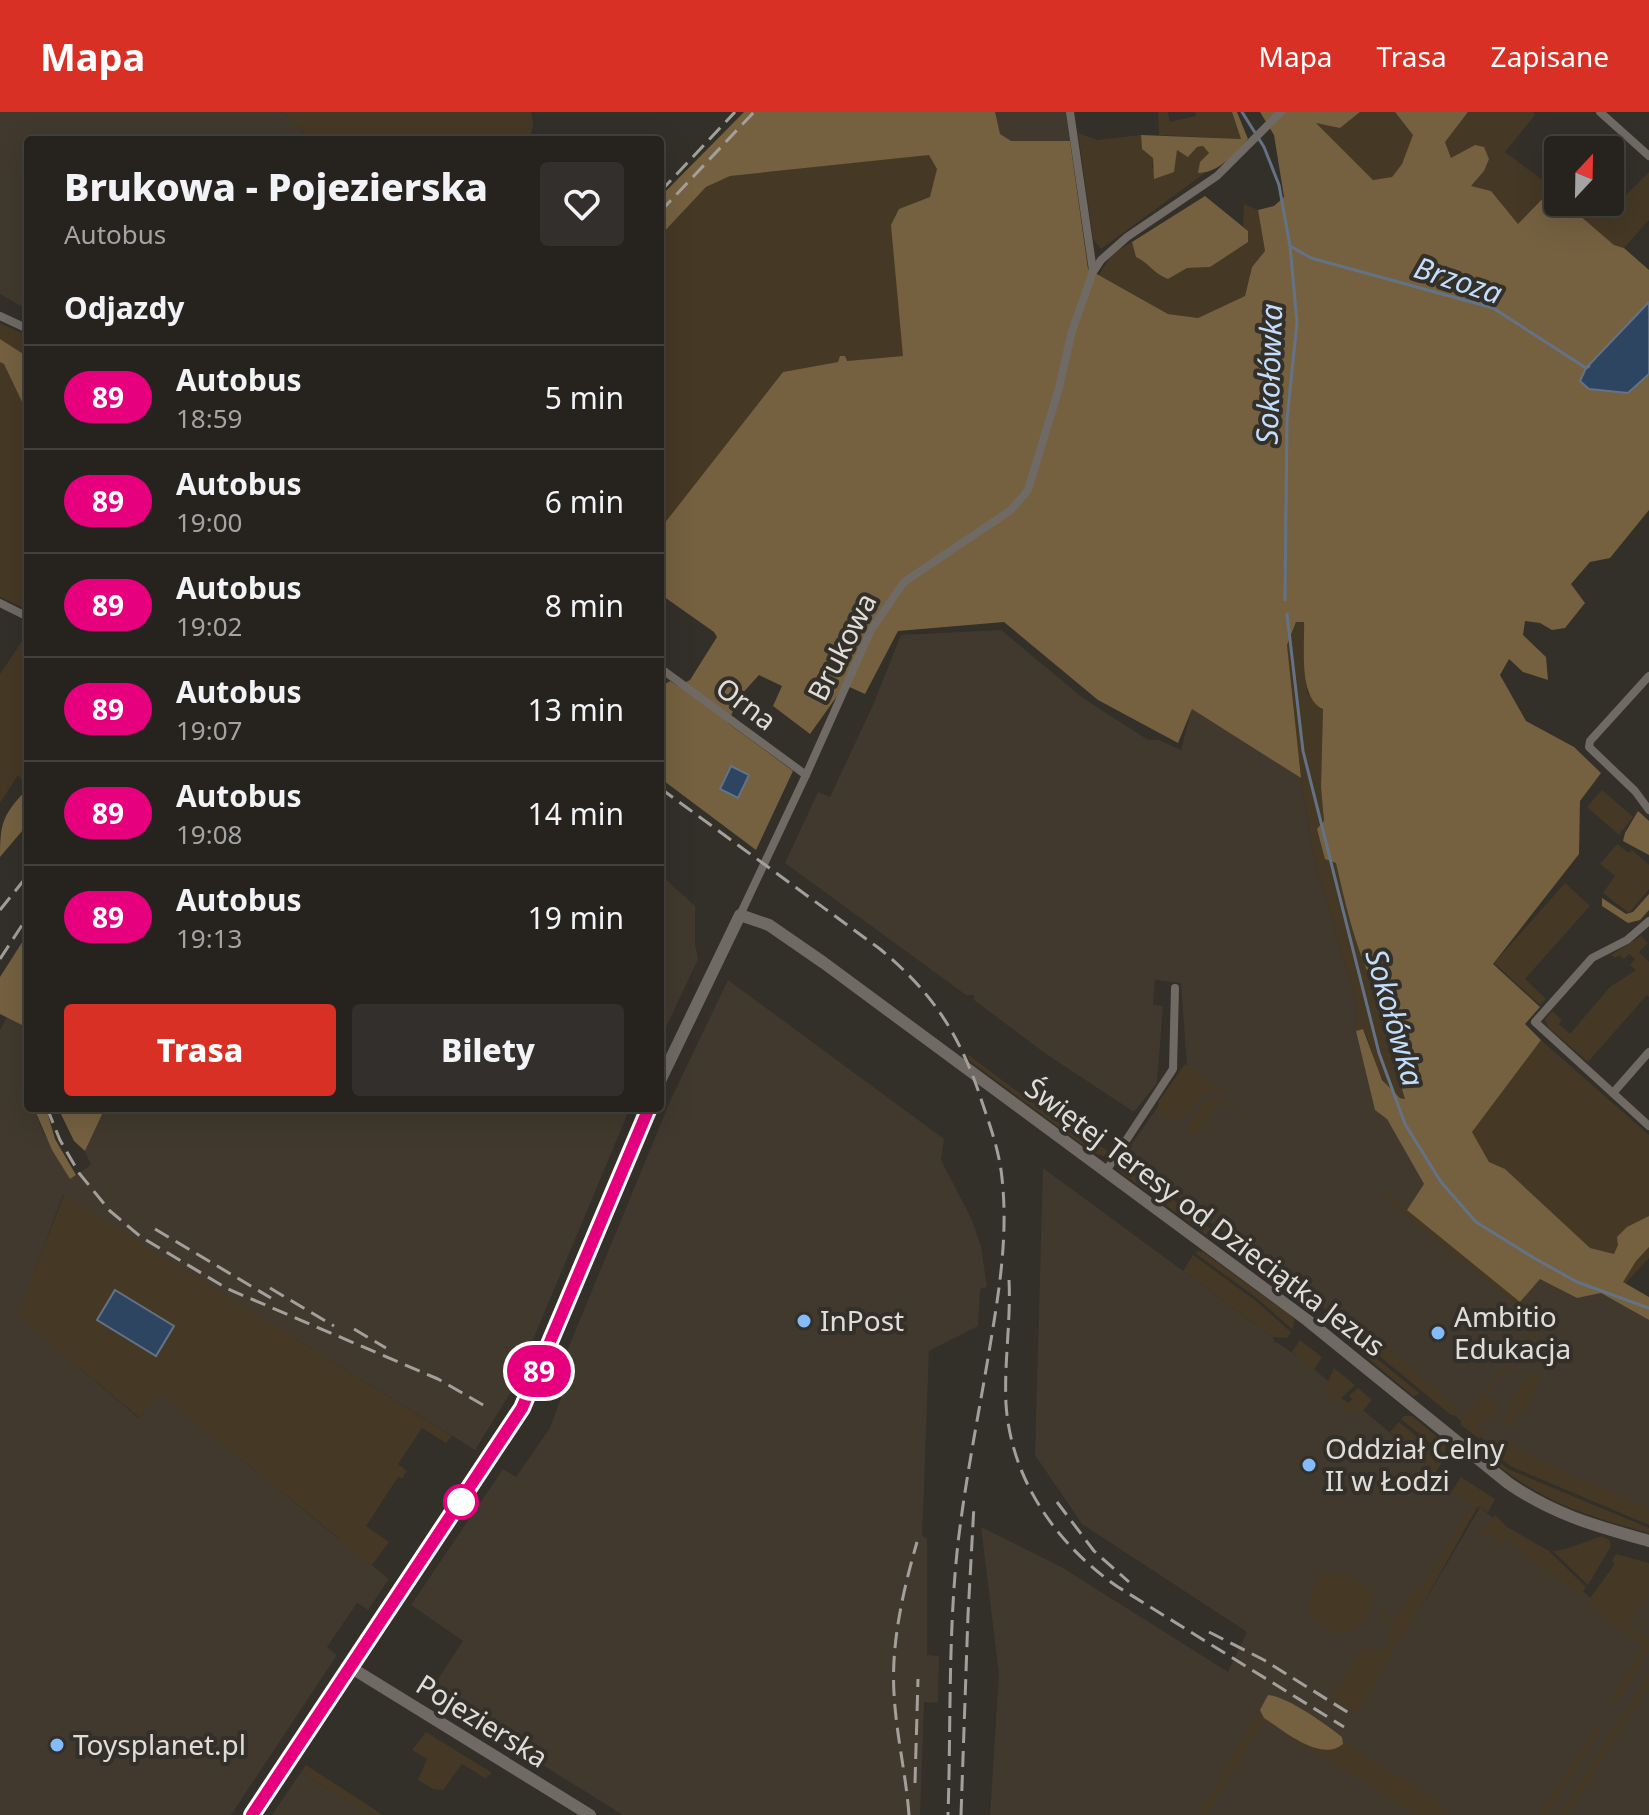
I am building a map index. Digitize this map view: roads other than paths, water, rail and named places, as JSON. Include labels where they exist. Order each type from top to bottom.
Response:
[{"type":"street","name":"Brukowa","points":[[1070,112],[1093,272]]},
{"type":"street","name":"Brukowa","points":[[664,1073],[806,775],[871,630],[904,582],[1011,510],[1024,497],[1036,469],[1072,331],[1093,272],[1113,247],[1217,176],[1281,112]]},
{"type":"street","points":[[1603,113],[1649,156]]},
{"type":"street","points":[[0,316],[24,327]]},
{"type":"street","points":[[0,603],[24,615]]},
{"type":"street","name":"Orna","points":[[664,671],[806,775]]},
{"type":"street","points":[[1649,676],[1590,741],[1589,747],[1635,791],[1649,810]]},
{"type":"street","name":"Świętej Teresy od Dzieciątka Jezus","points":[[740,915],[764,922],[805,949],[1106,1171],[1315,1326],[1525,1495],[1575,1520],[1649,1541]]},
{"type":"street","points":[[1649,921],[1627,940],[1592,958],[1535,1022],[1649,1126]]},
{"type":"street","points":[[1106,1171],[1173,1069],[1175,988]]},
{"type":"street","points":[[1613,1093],[1649,1052]]},
{"type":"street","points":[[252,1815],[522,1408],[647,1112]]},
{"type":"street","name":"Pojezierska","points":[[350,1667],[590,1815]]},
{"type":"water","points":[[1649,302],[1649,374],[1628,393],[1589,389],[1580,381],[1586,368]]},
{"type":"water","points":[[731,766],[749,775],[738,798],[720,789]]},
{"type":"water","points":[[115,1290],[174,1326],[156,1356],[97,1320]]},
{"type":"waterway","name":"Sokołówka","points":[[1242,112],[1264,147],[1279,185],[1290,246],[1297,322],[1287,420],[1285,600]]},
{"type":"waterway","name":"Brzoza","points":[[1290,246],[1311,258],[1493,308],[1586,368],[1589,366]]},
{"type":"waterway","name":"Sokołówka","points":[[1287,614],[1303,751],[1379,1053],[1405,1124],[1441,1182],[1476,1222],[1577,1282],[1649,1308]]},
{"type":"railway","points":[[664,188],[735,112]]},
{"type":"railway","points":[[664,208],[754,112]]},
{"type":"railway","points":[[664,791],[880,949],[929,997],[963,1052],[999,1157],[1004,1199],[1002,1259],[955,1577],[948,1815]]},
{"type":"railway","points":[[0,910],[24,880]]},
{"type":"railway","points":[[0,959],[24,922]]},
{"type":"railway","points":[[49,1112],[79,1173],[110,1211],[141,1237],[228,1289],[438,1379],[485,1406]]},
{"type":"railway","points":[[155,1229],[271,1298]]},
{"type":"railway","points":[[1009,1280],[1006,1404],[1010,1432],[1028,1484],[1057,1531],[1075,1551],[1118,1587],[1344,1727]]},
{"type":"railway","points":[[270,1288],[334,1326]]},
{"type":"railway","points":[[354,1329],[386,1348]]},
{"type":"railway","points":[[1057,1502],[1094,1551],[1129,1582]]},
{"type":"railway","points":[[961,1815],[974,1505]]},
{"type":"railway","points":[[909,1815],[894,1693],[894,1655],[899,1617],[917,1542]]},
{"type":"railway","points":[[1209,1632],[1264,1660],[1352,1715]]},
{"type":"railway","points":[[915,1783],[918,1679]]},
{"type":"place","name":"InPost","points":[[804,1321]]},
{"type":"place","name":"Ambitio Edukacja","points":[[1438,1333]]},
{"type":"place","name":"Oddział Celny II w Łodzi","points":[[1309,1465]]},
{"type":"place","name":"Toysplanet.pl","points":[[57,1745]]}]
